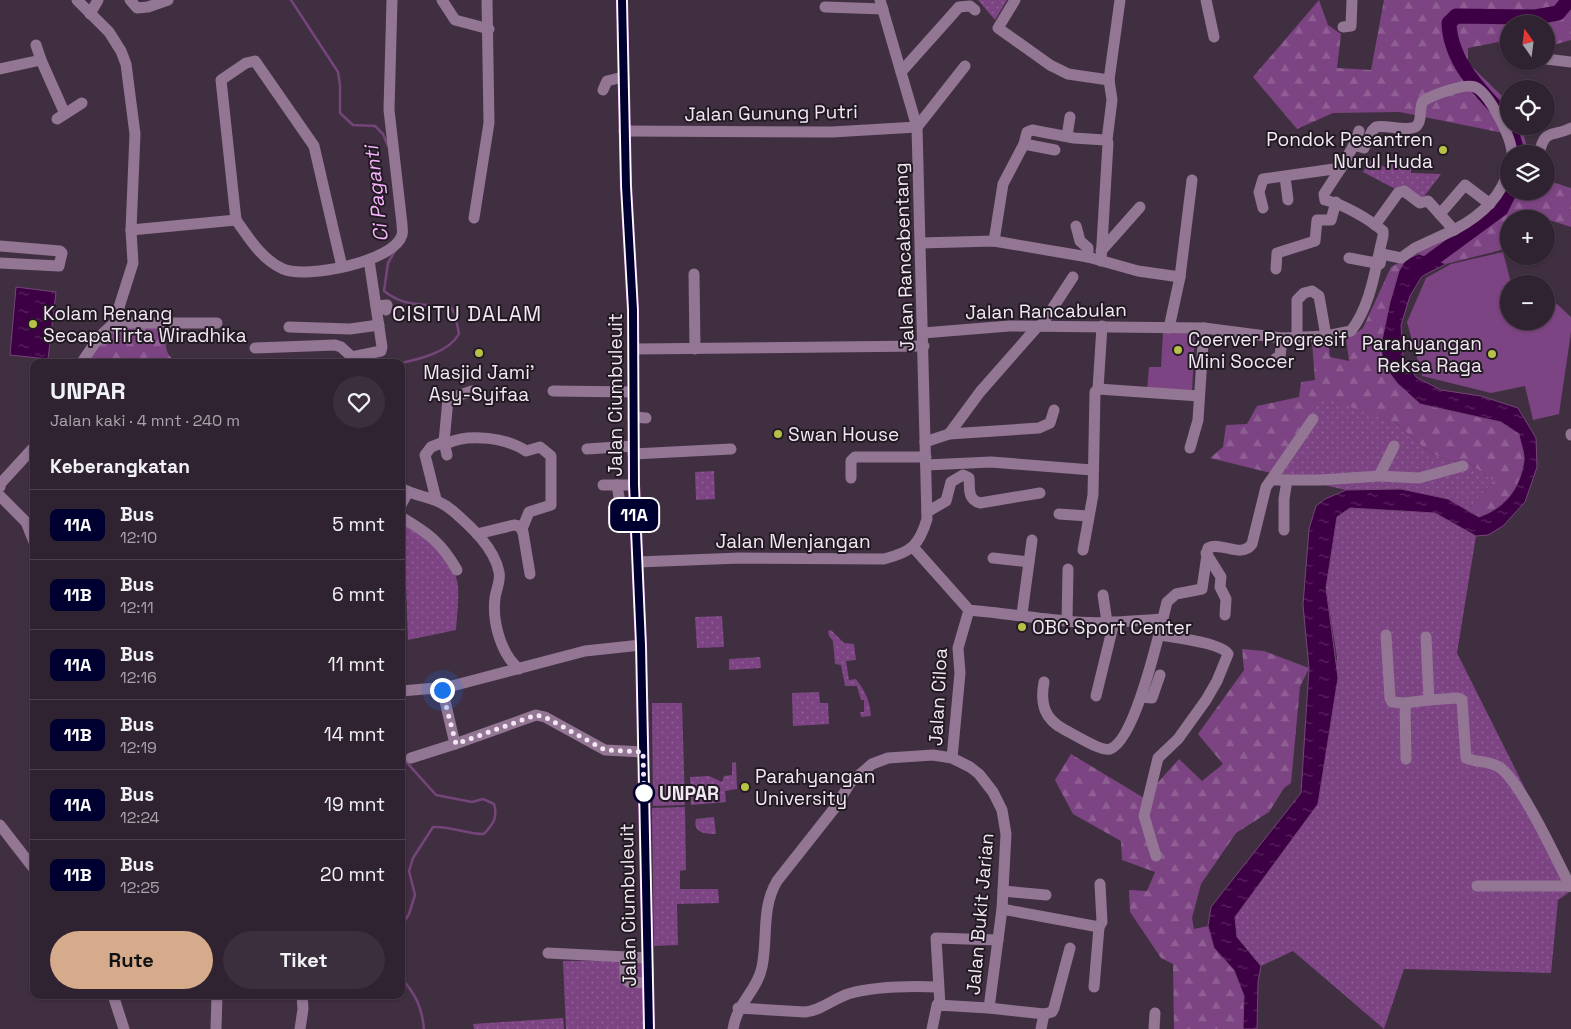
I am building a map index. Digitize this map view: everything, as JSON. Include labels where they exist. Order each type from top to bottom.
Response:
[{"type":"main road","name":"Jalan Ciumbuleuit","points":[[622,0],[624,131],[633,310],[634,392],[640,417],[633,450],[641,645],[649,1029]]},
{"type":"street","points":[[77,0],[116,41],[126,64],[135,134],[131,230],[132,263],[114,323],[99,337],[84,359]]},
{"type":"street","points":[[90,14],[98,0]]},
{"type":"street","points":[[130,0],[137,8],[168,0]]},
{"type":"street","points":[[342,268],[314,146],[255,61],[239,67],[221,80],[236,220],[265,257],[283,269],[303,273],[342,268],[369,260],[400,238],[389,110],[392,0]]},
{"type":"street","points":[[442,0],[455,20],[489,29]]},
{"type":"street","points":[[474,218],[490,123],[487,0]]},
{"type":"street","points":[[1015,0],[998,28],[1050,65],[1068,74],[1109,80]]},
{"type":"street","points":[[1101,256],[1107,140],[1112,100],[1109,80],[1120,0]]},
{"type":"street","points":[[1206,0],[1214,37]]},
{"type":"street","points":[[1343,27],[1351,26],[1352,0]]},
{"type":"street","points":[[825,7],[881,5]]},
{"type":"street","name":"Jalan Rancabentang","points":[[881,5],[917,127],[927,516]]},
{"type":"street","points":[[901,72],[959,7],[970,6],[975,10]]},
{"type":"street","points":[[36,45],[61,116],[82,103]]},
{"type":"street","points":[[0,69],[41,60]]},
{"type":"street","points":[[1555,61],[1571,62]]},
{"type":"street","points":[[917,127],[965,66]]},
{"type":"street","points":[[603,90],[607,82],[624,77]]},
{"type":"street","points":[[1354,145],[1364,148],[1376,127],[1410,129],[1416,127],[1419,124],[1423,101],[1451,89],[1469,87],[1477,89],[1498,114],[1505,126],[1510,145]]},
{"type":"street","points":[[1067,136],[1070,116]]},
{"type":"street","name":"Jalan Gunung Putri","points":[[624,131],[825,132],[917,127]]},
{"type":"street","points":[[1541,145],[1546,135],[1571,128]]},
{"type":"street","points":[[994,241],[1003,184],[1024,144],[1029,130],[1107,140]]},
{"type":"street","points":[[1359,131],[1354,145],[1324,197],[1325,200],[1336,202],[1375,225],[1383,232],[1374,275]]},
{"type":"street","points":[[1024,144],[1055,150]]},
{"type":"street","points":[[1288,200],[1289,176],[1292,163]]},
{"type":"street","points":[[1264,208],[1259,192],[1261,183],[1267,178],[1341,168]]},
{"type":"street","points":[[1169,328],[1180,277],[1192,180]]},
{"type":"street","points":[[1440,214],[1465,185],[1490,204]]},
{"type":"street","points":[[1374,275],[1379,272],[1382,254],[1401,258],[1415,248],[1454,230],[1480,214],[1490,204],[1500,189]]},
{"type":"street","points":[[1375,225],[1401,191],[1421,203],[1426,200],[1454,230]]},
{"type":"street","points":[[1276,269],[1277,253],[1315,241],[1317,220],[1330,220],[1336,202]]},
{"type":"street","points":[[1101,256],[1140,207]]},
{"type":"street","points":[[131,230],[236,220]]},
{"type":"street","points":[[1076,226],[1080,241],[1088,248],[1088,257]]},
{"type":"street","points":[[921,243],[994,241],[1088,257],[1101,256],[1138,271],[1180,277]]},
{"type":"street","points":[[0,246],[60,251],[62,253],[59,266],[0,263]]},
{"type":"street","points":[[1348,258],[1376,263]]},
{"type":"street","points":[[255,348],[335,345],[341,347],[352,357],[382,350],[379,325],[381,308],[369,260]]},
{"type":"street","points":[[694,274],[695,349]]},
{"type":"street","name":"Jalan Rancabulan","points":[[923,333],[1040,326],[1102,326],[1204,328],[1282,338],[1326,336],[1351,331],[1361,317],[1374,275]]},
{"type":"street","points":[[949,434],[980,392],[1040,326],[1073,277]]},
{"type":"street","points":[[1296,336],[1296,300],[1304,293],[1312,291],[1319,296],[1326,336]]},
{"type":"street","points":[[114,323],[217,324]]},
{"type":"street","points":[[289,327],[350,329],[379,325]]},
{"type":"street","points":[[1082,550],[1093,495],[1095,392],[1098,389],[1102,326]]},
{"type":"street","points":[[1190,448],[1198,420],[1198,396],[1204,328]]},
{"type":"street","points":[[1276,358],[1280,357],[1282,338]]},
{"type":"street","points":[[633,349],[924,346]]},
{"type":"street","points":[[1098,389],[1198,396]]},
{"type":"street","points":[[447,456],[447,402],[472,391]]},
{"type":"street","points":[[553,391],[634,392]]},
{"type":"street","points":[[926,442],[949,434],[1039,428],[1050,423],[1054,410]]},
{"type":"street","points":[[1044,682],[1041,699],[1051,719],[1061,728],[1102,749],[1112,748],[1118,742],[1140,700],[1163,618],[1171,597],[1202,589],[1208,548],[1214,545],[1243,551],[1248,548],[1254,534],[1266,487],[1313,419]]},
{"type":"street","points":[[436,499],[425,455],[431,447],[455,440],[499,439],[526,452],[540,448],[551,456],[551,505],[529,512],[522,529],[530,574]]},
{"type":"street","points":[[1379,476],[1394,446]]},
{"type":"street","points":[[587,449],[731,448]]},
{"type":"street","points":[[0,487],[1,483],[30,451]]},
{"type":"street","points":[[851,478],[851,461],[855,457],[991,462],[1092,470]]},
{"type":"street","points":[[1271,480],[1379,476],[1419,478],[1462,466]]},
{"type":"street","points":[[1040,493],[980,503],[972,500],[969,478],[963,475],[951,482],[946,501],[927,516],[920,540],[913,547],[969,610],[1022,614],[1067,621],[1110,622],[1163,618]]},
{"type":"street","points":[[1284,530],[1284,499],[1287,480]]},
{"type":"street","points":[[603,485],[634,485]]},
{"type":"street","points":[[617,485],[623,522],[635,524]]},
{"type":"street","points":[[405,490],[436,499],[453,511],[486,544],[500,573],[495,600],[498,627],[505,653],[519,668]]},
{"type":"street","points":[[0,496],[30,521]]},
{"type":"street","points":[[1059,514],[1088,516]]},
{"type":"street","points":[[405,520],[433,537],[446,550],[457,570]]},
{"type":"street","points":[[477,534],[514,525],[522,529]]},
{"type":"street","points":[[1022,614],[1032,540]]},
{"type":"street","name":"Jalan Menjangan","points":[[638,562],[740,558],[884,559],[900,555],[913,547]]},
{"type":"street","points":[[1206,553],[1221,577],[1220,587],[1226,599],[1225,615]]},
{"type":"street","points":[[992,558],[1029,562]]},
{"type":"street","points":[[1067,621],[1068,569]]},
{"type":"street","points":[[1096,696],[1110,622],[1103,595]]},
{"type":"street","name":"Jalan Ciloa","points":[[952,758],[960,673],[958,648],[969,610]]},
{"type":"street","points":[[1156,856],[1144,816],[1158,758],[1178,739],[1206,700],[1218,681],[1228,655],[1224,650],[1160,634]]},
{"type":"street","points":[[1386,635],[1390,698],[1392,702],[1405,703],[1458,698],[1462,700],[1466,758],[1489,762],[1501,768],[1510,778],[1532,813],[1571,886],[1478,886]]},
{"type":"street","points":[[1426,637],[1429,700]]},
{"type":"street","points":[[405,691],[442,688],[585,651],[641,645]]},
{"type":"street","points":[[1129,696],[1140,700],[1152,698],[1160,675]]},
{"type":"street","points":[[442,688],[456,744]]},
{"type":"street","points":[[1405,703],[1406,759]]},
{"type":"street","points":[[411,758],[536,715],[545,717],[605,750],[643,752]]},
{"type":"street","name":"Jalan Bukit Jarian","points":[[733,1029],[738,1008],[752,990],[762,968],[766,906],[773,888],[793,859],[837,804],[850,783],[866,768],[888,758],[933,755],[952,758],[979,774],[993,792],[1001,807],[1006,834],[1002,908],[989,1008]]},
{"type":"street","points":[[0,825],[30,864]]},
{"type":"street","points":[[1094,987],[1099,927],[1102,922],[1100,884]]},
{"type":"street","points":[[1003,891],[1046,895]]},
{"type":"street","points":[[1002,908],[1099,927]]},
{"type":"street","points":[[940,1005],[937,987],[936,938],[998,940]]},
{"type":"street","points":[[932,1029],[936,1007],[940,1005],[1044,1014],[1052,1012],[1070,948]]},
{"type":"street","points":[[548,953],[647,958]]},
{"type":"street","points":[[625,958],[625,979],[629,982],[648,983]]},
{"type":"street","points":[[738,1008],[812,1012],[849,994],[906,986],[937,987]]},
{"type":"street","points":[[113,999],[124,1029]]},
{"type":"street","points":[[216,1029],[217,999]]},
{"type":"street","points":[[300,1029],[302,999]]},
{"type":"street","points":[[1154,1013],[1154,1029]]},
{"type":"street","points":[[1041,1029],[1044,1014]]},
{"type":"green space","points":[[978,0],[1007,0],[995,20]]},
{"type":"green space","points":[[1319,0],[1328,25],[1341,34],[1337,68],[1371,70],[1384,0],[1571,0],[1571,40],[1555,44],[1555,15],[1500,15],[1500,42],[1468,48],[1468,63],[1500,94],[1500,132],[1400,112],[1333,113],[1297,129],[1253,77]]},
{"type":"green space","points":[[1508,135],[1524,135],[1526,145],[1510,145]]},
{"type":"green space","points":[[1371,160],[1387,168],[1393,163],[1411,166],[1411,173],[1441,174],[1420,202],[1363,172]]},
{"type":"green space","points":[[1555,183],[1571,188],[1571,227],[1555,222],[1555,210],[1500,210],[1500,250],[1446,264],[1412,251],[1468,228],[1494,211],[1503,200],[1555,200]]},
{"type":"green space","name":"Parahyangan Reksa Raga","points":[[1500,253],[1500,265],[1506,265],[1509,275],[1500,275],[1500,330],[1555,330],[1555,302],[1571,317],[1571,332],[1559,414],[1533,420],[1525,386],[1491,393],[1422,376],[1407,322],[1426,278],[1451,264]]},
{"type":"green space","points":[[1406,259],[1381,345],[1420,404],[1501,422],[1519,434],[1524,455],[1522,471],[1515,489],[1504,503],[1479,517],[1467,510],[1494,481],[1469,463],[1449,461],[1429,452],[1397,424],[1321,396],[1279,475],[1210,458],[1223,447],[1226,425],[1247,424],[1257,406],[1299,397],[1301,382],[1315,380],[1312,342],[1328,338],[1330,357],[1349,361],[1346,338],[1363,328],[1391,267]]},
{"type":"green space","points":[[119,325],[170,327],[166,347],[173,359],[87,359],[102,334]]},
{"type":"green space","name":"Coerver Progresif Mini Soccer","points":[[1163,332],[1195,333],[1192,393],[1147,391],[1149,367],[1161,367]]},
{"type":"green space","points":[[1321,395],[1397,424],[1429,452],[1449,461],[1469,463],[1494,481],[1467,510],[1448,499],[1401,489],[1346,490],[1279,475]]},
{"type":"green space","points":[[714,471],[715,499],[696,500],[695,472]]},
{"type":"green space","points":[[1350,508],[1435,513],[1476,536],[1457,653],[1571,880],[1571,891],[1558,900],[1551,973],[1404,969],[1384,1029],[1293,951],[1261,966],[1237,937],[1235,917],[1318,804],[1337,657],[1326,588],[1337,516]]},
{"type":"green space","points":[[405,523],[437,547],[445,556],[456,575],[458,602],[456,630],[408,640]]},
{"type":"green space","points":[[722,616],[724,647],[697,648],[695,617]]},
{"type":"green space","points":[[831,630],[844,643],[854,644],[856,660],[846,661],[849,680],[856,679],[862,688],[868,701],[871,716],[861,717],[860,712],[864,712],[864,700],[861,700],[857,686],[845,686],[841,665],[835,664],[833,641],[828,631]]},
{"type":"green space","points":[[1242,649],[1264,651],[1309,668],[1300,687],[1291,783],[1284,788],[1269,812],[1236,833],[1201,884],[1192,918],[1194,929],[1208,926],[1214,948],[1234,970],[1244,996],[1243,1029],[1174,1029],[1173,964],[1161,958],[1130,912],[1129,890],[1147,891],[1155,872],[1122,860],[1121,841],[1073,814],[1055,780],[1071,754],[1144,798],[1179,759],[1202,781],[1223,764],[1198,734],[1244,670]]},
{"type":"green space","points":[[760,657],[761,668],[729,670],[729,659]]},
{"type":"green space","points":[[819,692],[820,703],[828,703],[829,724],[793,726],[792,693]]},
{"type":"green space","points":[[652,703],[682,703],[685,805],[653,806]]},
{"type":"green space","points":[[736,762],[737,789],[725,791],[726,802],[691,805],[690,777],[709,776],[722,782],[724,776],[732,775],[732,763]]},
{"type":"green space","points":[[685,807],[686,870],[680,871],[680,889],[718,889],[719,903],[677,904],[678,945],[654,946],[652,808]]},
{"type":"green space","points":[[714,817],[716,834],[704,833],[698,830],[695,824],[696,819]]},
{"type":"green space","points":[[645,960],[647,1029],[566,1029],[563,961]]},
{"type":"green space","points":[[563,1018],[564,1029],[474,1029],[473,1024]]},
{"type":"water","points":[[1419,254],[1446,264],[1422,276],[1410,296],[1401,325],[1403,356],[1416,377],[1441,390],[1481,396],[1518,408],[1536,438],[1537,467],[1525,502],[1503,526],[1488,535],[1476,536],[1435,513],[1350,508],[1337,517],[1326,588],[1338,678],[1318,804],[1235,917],[1237,937],[1261,966],[1258,982],[1257,1029],[1243,1029],[1244,996],[1234,970],[1214,948],[1208,926],[1211,907],[1301,793],[1309,668],[1303,605],[1309,529],[1316,506],[1325,499],[1346,490],[1401,489],[1448,499],[1479,517],[1504,503],[1515,489],[1522,471],[1524,458],[1519,434],[1501,422],[1420,404],[1397,383],[1383,364],[1381,345],[1399,271],[1406,259]]},
{"type":"water","name":"Kolam Renang SecapaTirta Wiradhika","points":[[16,287],[56,292],[48,359],[10,355]]},
{"type":"waterway","name":"Ci Paganti","points":[[291,0],[338,72],[340,113],[353,125],[375,126],[383,134],[388,146]]},
{"type":"waterway","points":[[1500,112],[1461,64],[1455,51],[1449,23],[1456,16],[1535,17],[1558,13],[1569,0]]},
{"type":"waterway","points":[[1512,135],[1515,145]]},
{"type":"waterway","points":[[1415,272],[1501,209],[1506,200]]},
{"type":"waterway","name":"Ci Paganti","points":[[395,251],[388,263],[384,291],[407,303],[450,306],[455,314],[459,334],[448,346],[441,350],[425,357],[405,362]]},
{"type":"waterway","name":"Ci Paganti","points":[[405,760],[436,795],[472,802],[483,799],[494,804],[495,813],[492,824],[484,834],[433,827],[413,858],[409,871],[415,895],[405,920]]},
{"type":"waterway","name":"Ci Paganti","points":[[405,983],[411,990],[422,1014],[424,1029]]},
{"type":"bus line","name":"11A","points":[[622,0],[624,131],[633,310],[633,446],[641,645],[649,1029]]},
{"type":"place","name":"Pondok Pesantren Nurul Huda","points":[[1443,150]]},
{"type":"place","name":"Kolam Renang SecapaTirta Wiradhika","points":[[33,324]]},
{"type":"place","name":"Coerver Progresif Mini Soccer","points":[[1178,350]]},
{"type":"place","name":"Masjid Jami' Asy-Syifaa","points":[[479,353]]},
{"type":"place","name":"Parahyangan Reksa Raga","points":[[1492,354]]},
{"type":"place","name":"Swan House","points":[[778,434]]},
{"type":"place","name":"OBC Sport Center","points":[[1022,627]]},
{"type":"place","name":"Parahyangan University","points":[[745,787]]},
{"type":"place","name":"UNPAR","points":[[644,793]]},
{"type":"district","name":"CISITU DALAM","points":[[467,313]]},
{"type":"route","points":[[442,690],[456,744],[529,716],[545,717],[605,750],[636,750],[643,752],[644,793]]}]
